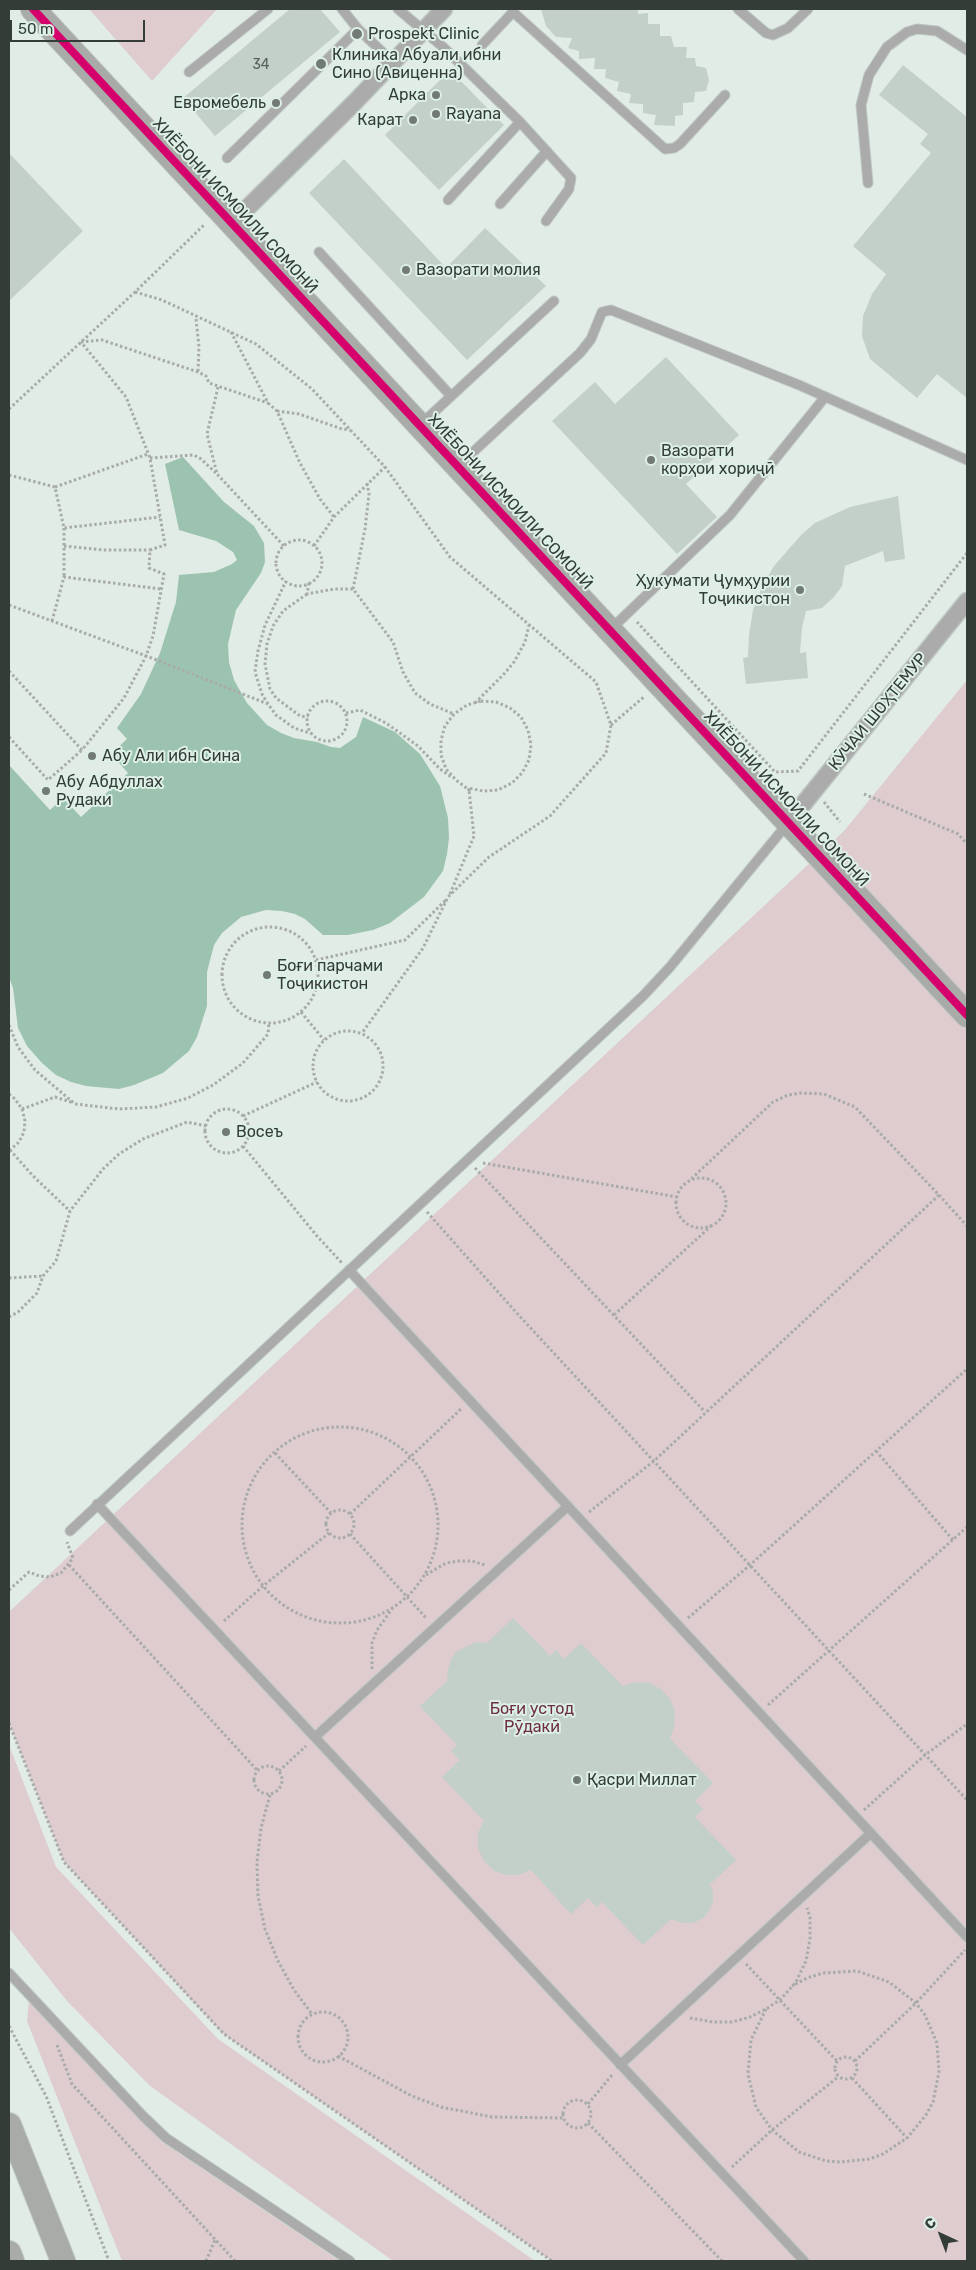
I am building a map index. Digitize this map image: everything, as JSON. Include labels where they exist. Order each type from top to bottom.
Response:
[{"type":"street","name":"ХИЁБОНИ ИСМОИЛИ СОМОНӢ","points":[[33,9],[967,1015]]},
{"type":"street","points":[[226,216],[320,137],[444,9]]},
{"type":"street","name":"КӮЧАИ ШОҲТЕМУР","points":[[788,822],[967,601]]},
{"type":"street","points":[[9,2125],[63,2261]]},
{"type":"street","points":[[9,2253],[12,2261]]},
{"type":"lane","points":[[189,72],[268,9]]},
{"type":"lane","points":[[342,9],[358,29],[393,62]]},
{"type":"lane","points":[[398,9],[423,30],[520,122],[568,172],[571,183],[546,221]]},
{"type":"lane","points":[[738,9],[766,33],[773,35],[788,28],[808,9]]},
{"type":"lane","points":[[482,44],[513,10],[665,148],[674,148],[680,144],[725,95]]},
{"type":"lane","points":[[227,158],[358,29]]},
{"type":"lane","points":[[868,183],[861,105],[869,75],[887,47],[902,36],[918,29],[937,32],[967,50]]},
{"type":"lane","points":[[448,200],[520,122]]},
{"type":"lane","points":[[500,204],[547,151]]},
{"type":"lane","points":[[318,252],[451,396]]},
{"type":"lane","points":[[419,425],[554,301]]},
{"type":"lane","points":[[458,466],[580,353],[591,339],[599,317],[606,310],[618,311],[825,397],[967,460]]},
{"type":"lane","points":[[610,630],[730,515],[825,397]]},
{"type":"lane","points":[[70,1531],[656,982],[788,822]]},
{"type":"lane","points":[[349,1270],[680,1625],[967,1937]]},
{"type":"lane","points":[[97,1504],[804,2261]]},
{"type":"lane","points":[[315,1736],[372,1687],[568,1506]]},
{"type":"lane","points":[[620,2064],[872,1833]]},
{"type":"lane","points":[[9,1972],[143,2116],[166,2138],[350,2261]]},
{"type":"path","points":[[9,409],[135,292],[226,216]]},
{"type":"path","points":[[135,292],[162,300],[256,344],[312,389],[385,467],[450,557],[596,682],[611,725],[606,753],[550,816],[489,858],[405,940],[316,960]]},
{"type":"path","points":[[196,318],[199,347],[198,372]]},
{"type":"path","points":[[231,332],[268,403],[277,411],[300,463],[320,499],[334,517]]},
{"type":"path","points":[[81,342],[102,340],[198,372],[206,376],[209,383],[218,387],[268,403]]},
{"type":"path","points":[[64,546],[103,550],[150,550],[165,545],[149,456],[126,397],[81,342]]},
{"type":"path","points":[[217,474],[207,434],[218,387]]},
{"type":"path","points":[[277,411],[299,414],[350,430]]},
{"type":"path","points":[[9,475],[55,487],[149,456],[194,455],[217,474],[284,546]]},
{"type":"path","points":[[314,546],[334,517],[385,467]]},
{"type":"path","points":[[367,483],[365,528],[353,589],[393,642],[403,672],[415,693],[430,704],[454,714]]},
{"type":"path","points":[[52,621],[64,577],[64,528],[55,487]]},
{"type":"path","points":[[64,528],[160,517]]},
{"type":"path","points":[[302,540],[314,546],[321,558],[321,565],[315,579],[301,585],[286,581],[277,570],[276,564],[277,557],[284,546],[289,542],[302,540]]},
{"type":"path","points":[[9,737],[48,780],[82,750],[124,698],[147,656],[153,636],[164,574],[149,568],[150,550]]},
{"type":"path","points":[[628,613],[776,772],[798,771],[967,554]]},
{"type":"path","points":[[64,577],[161,589]]},
{"type":"path","points":[[286,581],[265,625],[255,672],[266,704],[276,715],[294,728],[325,740],[338,737],[346,726],[346,713],[337,703],[324,701],[313,706],[308,717],[308,724],[313,734]]},
{"type":"path","points":[[307,594],[309,583]]},
{"type":"path","points":[[308,717],[300,716],[276,698],[270,689],[265,664],[267,644],[273,626],[283,611],[307,594],[334,589],[353,589]]},
{"type":"path","points":[[9,605],[147,656],[266,704]]},
{"type":"path","points":[[476,703],[514,662],[525,642],[529,625]]},
{"type":"path","points":[[9,671],[82,750]]},
{"type":"path","points":[[611,725],[659,683]]},
{"type":"path","points":[[456,780],[446,769],[441,755],[441,740],[445,726],[454,714],[467,705],[496,702],[510,708],[521,717],[528,730],[531,745],[529,760],[522,773],[512,783],[498,790],[483,792],[468,788],[469,790]]},
{"type":"path","points":[[346,713],[360,710],[386,723],[433,759],[440,770],[469,790],[474,836],[448,897],[423,948],[362,1033]]},
{"type":"path","points":[[864,794],[958,834],[967,844]]},
{"type":"path","points":[[275,927],[291,932],[305,941],[316,960],[318,971],[317,987],[310,1003],[301,1012],[283,1022],[269,1023],[250,1019],[236,1009],[227,995],[223,979],[224,963],[231,948],[243,936],[258,929],[275,927]]},
{"type":"path","points":[[301,1012],[324,1040]]},
{"type":"path","points":[[22,1110],[55,1097],[75,1104],[119,1109],[156,1107],[188,1098],[213,1085],[243,1063],[268,1034],[269,1023]]},
{"type":"path","points":[[9,1025],[18,1047],[35,1070],[75,1104]]},
{"type":"path","points":[[342,1031],[362,1033],[378,1045],[383,1059],[383,1074],[373,1092],[360,1099],[345,1101],[335,1099],[326,1094],[317,1082],[313,1068],[314,1057],[324,1040],[342,1031]]},
{"type":"path","points":[[243,1116],[317,1082]]},
{"type":"path","points":[[712,1226],[701,1228],[690,1225],[682,1218],[677,1208],[677,1196],[681,1188],[773,1102],[788,1095],[801,1093],[824,1094],[855,1107],[967,1226]]},
{"type":"path","points":[[9,1094],[15,1099],[22,1110],[25,1121],[24,1132],[19,1142],[10,1150],[33,1176],[70,1211]]},
{"type":"path","points":[[226,1109],[235,1111],[243,1116],[249,1131],[248,1139],[243,1146],[228,1153],[213,1148],[208,1142],[206,1126],[210,1117],[217,1112],[226,1109]]},
{"type":"path","points":[[9,1317],[18,1312],[37,1294],[43,1276],[56,1261],[70,1211],[103,1169],[119,1154],[143,1139],[186,1122],[206,1126]]},
{"type":"path","points":[[243,1146],[317,1236],[349,1270]]},
{"type":"path","points":[[468,1160],[677,1196]]},
{"type":"path","points":[[468,1160],[705,1412]]},
{"type":"path","points":[[614,1315],[721,1218],[726,1208],[726,1196],[720,1186],[711,1180],[700,1178],[689,1181]]},
{"type":"path","points":[[580,1519],[654,1461],[939,1195]]},
{"type":"path","points":[[420,1204],[514,1310],[967,1800]]},
{"type":"path","points":[[9,1278],[43,1276]]},
{"type":"path","points":[[680,1625],[750,1565],[967,1369]]},
{"type":"path","points":[[350,1514],[470,1400]]},
{"type":"path","points":[[344,1427],[373,1432],[399,1447],[410,1457],[427,1480],[433,1493],[437,1514],[437,1536],[434,1550],[423,1577],[407,1596],[380,1614],[351,1622],[320,1621],[292,1610],[263,1586],[251,1565],[246,1551],[242,1520],[249,1490],[255,1476],[275,1453],[300,1436],[328,1428],[344,1427]]},
{"type":"path","points":[[876,1451],[953,1540]]},
{"type":"path","points":[[275,1453],[331,1513]]},
{"type":"path","points":[[341,1510],[350,1514],[354,1524],[350,1534],[340,1538],[329,1533],[326,1525],[331,1513],[341,1510]]},
{"type":"path","points":[[760,1713],[967,1527]]},
{"type":"path","points":[[9,1590],[29,1572],[39,1576],[50,1577],[61,1573],[73,1558],[66,1541],[70,1531]]},
{"type":"path","points":[[214,1629],[263,1586],[329,1533]]},
{"type":"path","points":[[350,1534],[435,1629]]},
{"type":"path","points":[[423,1577],[446,1563],[459,1561],[472,1561],[485,1565],[496,1572]]},
{"type":"path","points":[[69,1565],[257,1770]]},
{"type":"path","points":[[372,1687],[372,1643],[377,1630],[394,1606]]},
{"type":"path","points":[[9,1724],[64,1862],[224,2034],[552,2261]]},
{"type":"path","points":[[856,1817],[925,1755],[967,1724]]},
{"type":"path","points":[[279,1772],[315,1736]]},
{"type":"path","points":[[270,1795],[262,1794],[254,1786],[253,1780],[257,1770],[267,1766],[279,1772],[282,1780],[281,1785],[270,1795],[261,1828],[257,1862],[258,1896],[265,1929],[278,1961],[294,1990],[312,2014]]},
{"type":"path","points":[[675,2014],[713,2022],[732,2022],[750,2017],[781,1999],[792,1986],[806,1962],[810,1940],[810,1917],[804,1896]]},
{"type":"path","points":[[855,2061],[916,2003],[967,1948]]},
{"type":"path","points":[[738,1956],[781,1999],[837,2061]]},
{"type":"path","points":[[766,2009],[751,2040],[748,2074],[756,2107],[772,2130],[799,2152],[826,2161],[840,2162],[869,2159],[883,2154],[907,2138],[930,2108],[937,2087],[939,2072],[937,2042],[925,2015],[916,2003],[889,1982],[857,1971],[823,1973],[792,1986]]},
{"type":"path","points":[[322,2012],[332,2014],[341,2020],[346,2028],[346,2044],[338,2056],[329,2061],[318,2061],[308,2058],[301,2050],[298,2040],[299,2030],[304,2020],[312,2014],[322,2012]]},
{"type":"path","points":[[56,2024],[57,2046],[72,2084],[235,2261]]},
{"type":"path","points":[[9,2026],[46,2096],[109,2261]]},
{"type":"path","points":[[338,2056],[412,2096],[440,2107],[492,2117],[563,2118]]},
{"type":"path","points":[[846,2057],[855,2061],[857,2070],[852,2078],[845,2080],[838,2077],[834,2069],[837,2061],[846,2057]]},
{"type":"path","points":[[588,2104],[620,2064]]},
{"type":"path","points":[[722,2175],[772,2130],[838,2077]]},
{"type":"path","points":[[852,2078],[907,2138]]},
{"type":"path","points":[[578,2100],[588,2104],[592,2113],[585,2126],[574,2128],[566,2123],[563,2118],[563,2112],[568,2103],[578,2100]]},
{"type":"path","points":[[588,2123],[722,2261]]},
{"type":"path","points":[[206,2261],[215,2240]]},
{"type":"green space","points":[[89,9],[217,9],[152,81]]},
{"type":"green space","name":"Боғи устод Рӯдакӣ","points":[[967,680],[967,2261],[552,2261],[223,2034],[64,1862],[9,1723],[9,1612],[844,831]]},
{"type":"green space","points":[[9,1745],[56,1867],[218,2039],[535,2261],[393,2261],[149,2085],[67,2001],[9,1928]]},
{"type":"green space","points":[[29,2001],[162,2142],[340,2261],[122,2261],[27,2021]]},
{"type":"shaded area","points":[[183,457],[224,502],[254,526],[264,543],[265,562],[261,573],[236,610],[228,644],[229,662],[234,680],[247,703],[267,725],[281,733],[331,747],[340,748],[356,737],[363,717],[395,732],[420,754],[440,786],[448,818],[449,838],[447,854],[443,871],[424,897],[390,923],[373,930],[348,935],[323,935],[305,919],[282,911],[266,910],[241,917],[222,933],[214,945],[207,972],[207,1006],[197,1037],[189,1051],[163,1073],[134,1085],[119,1089],[86,1086],[56,1075],[27,1046],[18,1028],[13,988],[9,977],[9,765],[50,810],[63,798],[81,817],[128,773],[111,754],[127,739],[117,728],[141,694],[160,653],[176,602],[179,575],[214,572],[237,560],[233,552],[216,541],[179,530],[165,464]]},
{"type":"building","points":[[290,9],[320,9],[340,32],[215,136],[183,98]]},
{"type":"building","points":[[541,9],[638,9],[638,14],[648,13],[648,24],[660,24],[660,36],[671,36],[674,47],[687,47],[686,58],[695,58],[696,66],[706,68],[709,80],[706,91],[695,92],[694,102],[683,103],[683,115],[675,116],[675,126],[654,125],[656,115],[643,113],[643,104],[629,103],[631,94],[617,91],[619,82],[605,78],[606,69],[594,69],[595,58],[579,59],[579,51],[568,48],[572,38],[556,37],[546,26]]},
{"type":"building","points":[[903,65],[967,117],[967,398],[937,374],[917,398],[870,359],[862,336],[863,316],[872,294],[886,274],[853,246],[931,153],[920,144],[928,134],[879,95]]},
{"type":"building","points":[[450,70],[504,125],[439,190],[385,135]]},
{"type":"building","points":[[9,153],[83,231],[9,301]]},
{"type":"building","points":[[344,159],[446,268],[485,228],[546,286],[467,360],[309,193]]},
{"type":"building","name":"Вазорати корҳои хориҷӣ","points":[[666,357],[739,435],[686,484],[717,517],[677,554],[552,421],[595,382],[615,404]]},
{"type":"building","name":"Ҳукумати Ҷумҳурии Тоҷикистон","points":[[898,496],[905,559],[885,562],[883,551],[845,566],[842,586],[834,597],[822,608],[806,611],[802,627],[800,653],[806,652],[808,678],[746,684],[743,658],[748,657],[753,610],[761,589],[774,566],[802,534],[815,523],[850,507]]},
{"type":"building","name":"Қасри Миллат","points":[[513,1618],[550,1656],[556,1650],[564,1659],[581,1643],[623,1686],[635,1682],[649,1683],[661,1689],[670,1699],[675,1712],[674,1726],[670,1739],[713,1783],[695,1801],[703,1809],[695,1817],[736,1860],[710,1884],[713,1892],[713,1902],[709,1911],[702,1919],[692,1923],[682,1923],[671,1919],[643,1945],[602,1902],[597,1907],[588,1898],[571,1914],[531,1870],[519,1875],[505,1875],[493,1870],[483,1860],[478,1847],[478,1833],[484,1821],[442,1777],[460,1760],[451,1751],[457,1745],[420,1706],[447,1681],[451,1659],[457,1651],[476,1642],[487,1643]]},
{"type":"cycle path","points":[[33,9],[967,1015]]},
{"type":"place","name":"Prospekt Clinic","points":[[357,34]]},
{"type":"place","name":"Клиника Абуали ибни Сино (Авиценна)","points":[[321,64]]},
{"type":"place","name":"Арка","points":[[436,95]]},
{"type":"place","name":"Евромебель","points":[[276,103]]},
{"type":"place","name":"Rayana","points":[[436,114]]},
{"type":"place","name":"Карат","points":[[413,120]]},
{"type":"place","name":"Вазорати молия","points":[[406,270]]},
{"type":"place","name":"Вазорати корҳои хориҷӣ","points":[[651,460]]},
{"type":"place","name":"Ҳукумати Ҷумҳурии Тоҷикистон","points":[[800,590]]},
{"type":"place","name":"Абу Али ибн Сина","points":[[92,756]]},
{"type":"place","name":"Абу Абдуллах Рудаки","points":[[46,791]]},
{"type":"place","name":"Боғи парчами Тоҷикистон","points":[[267,975]]},
{"type":"place","name":"Восеъ","points":[[226,1132]]},
{"type":"place","name":"Қасри Миллат","points":[[577,1780]]}]
